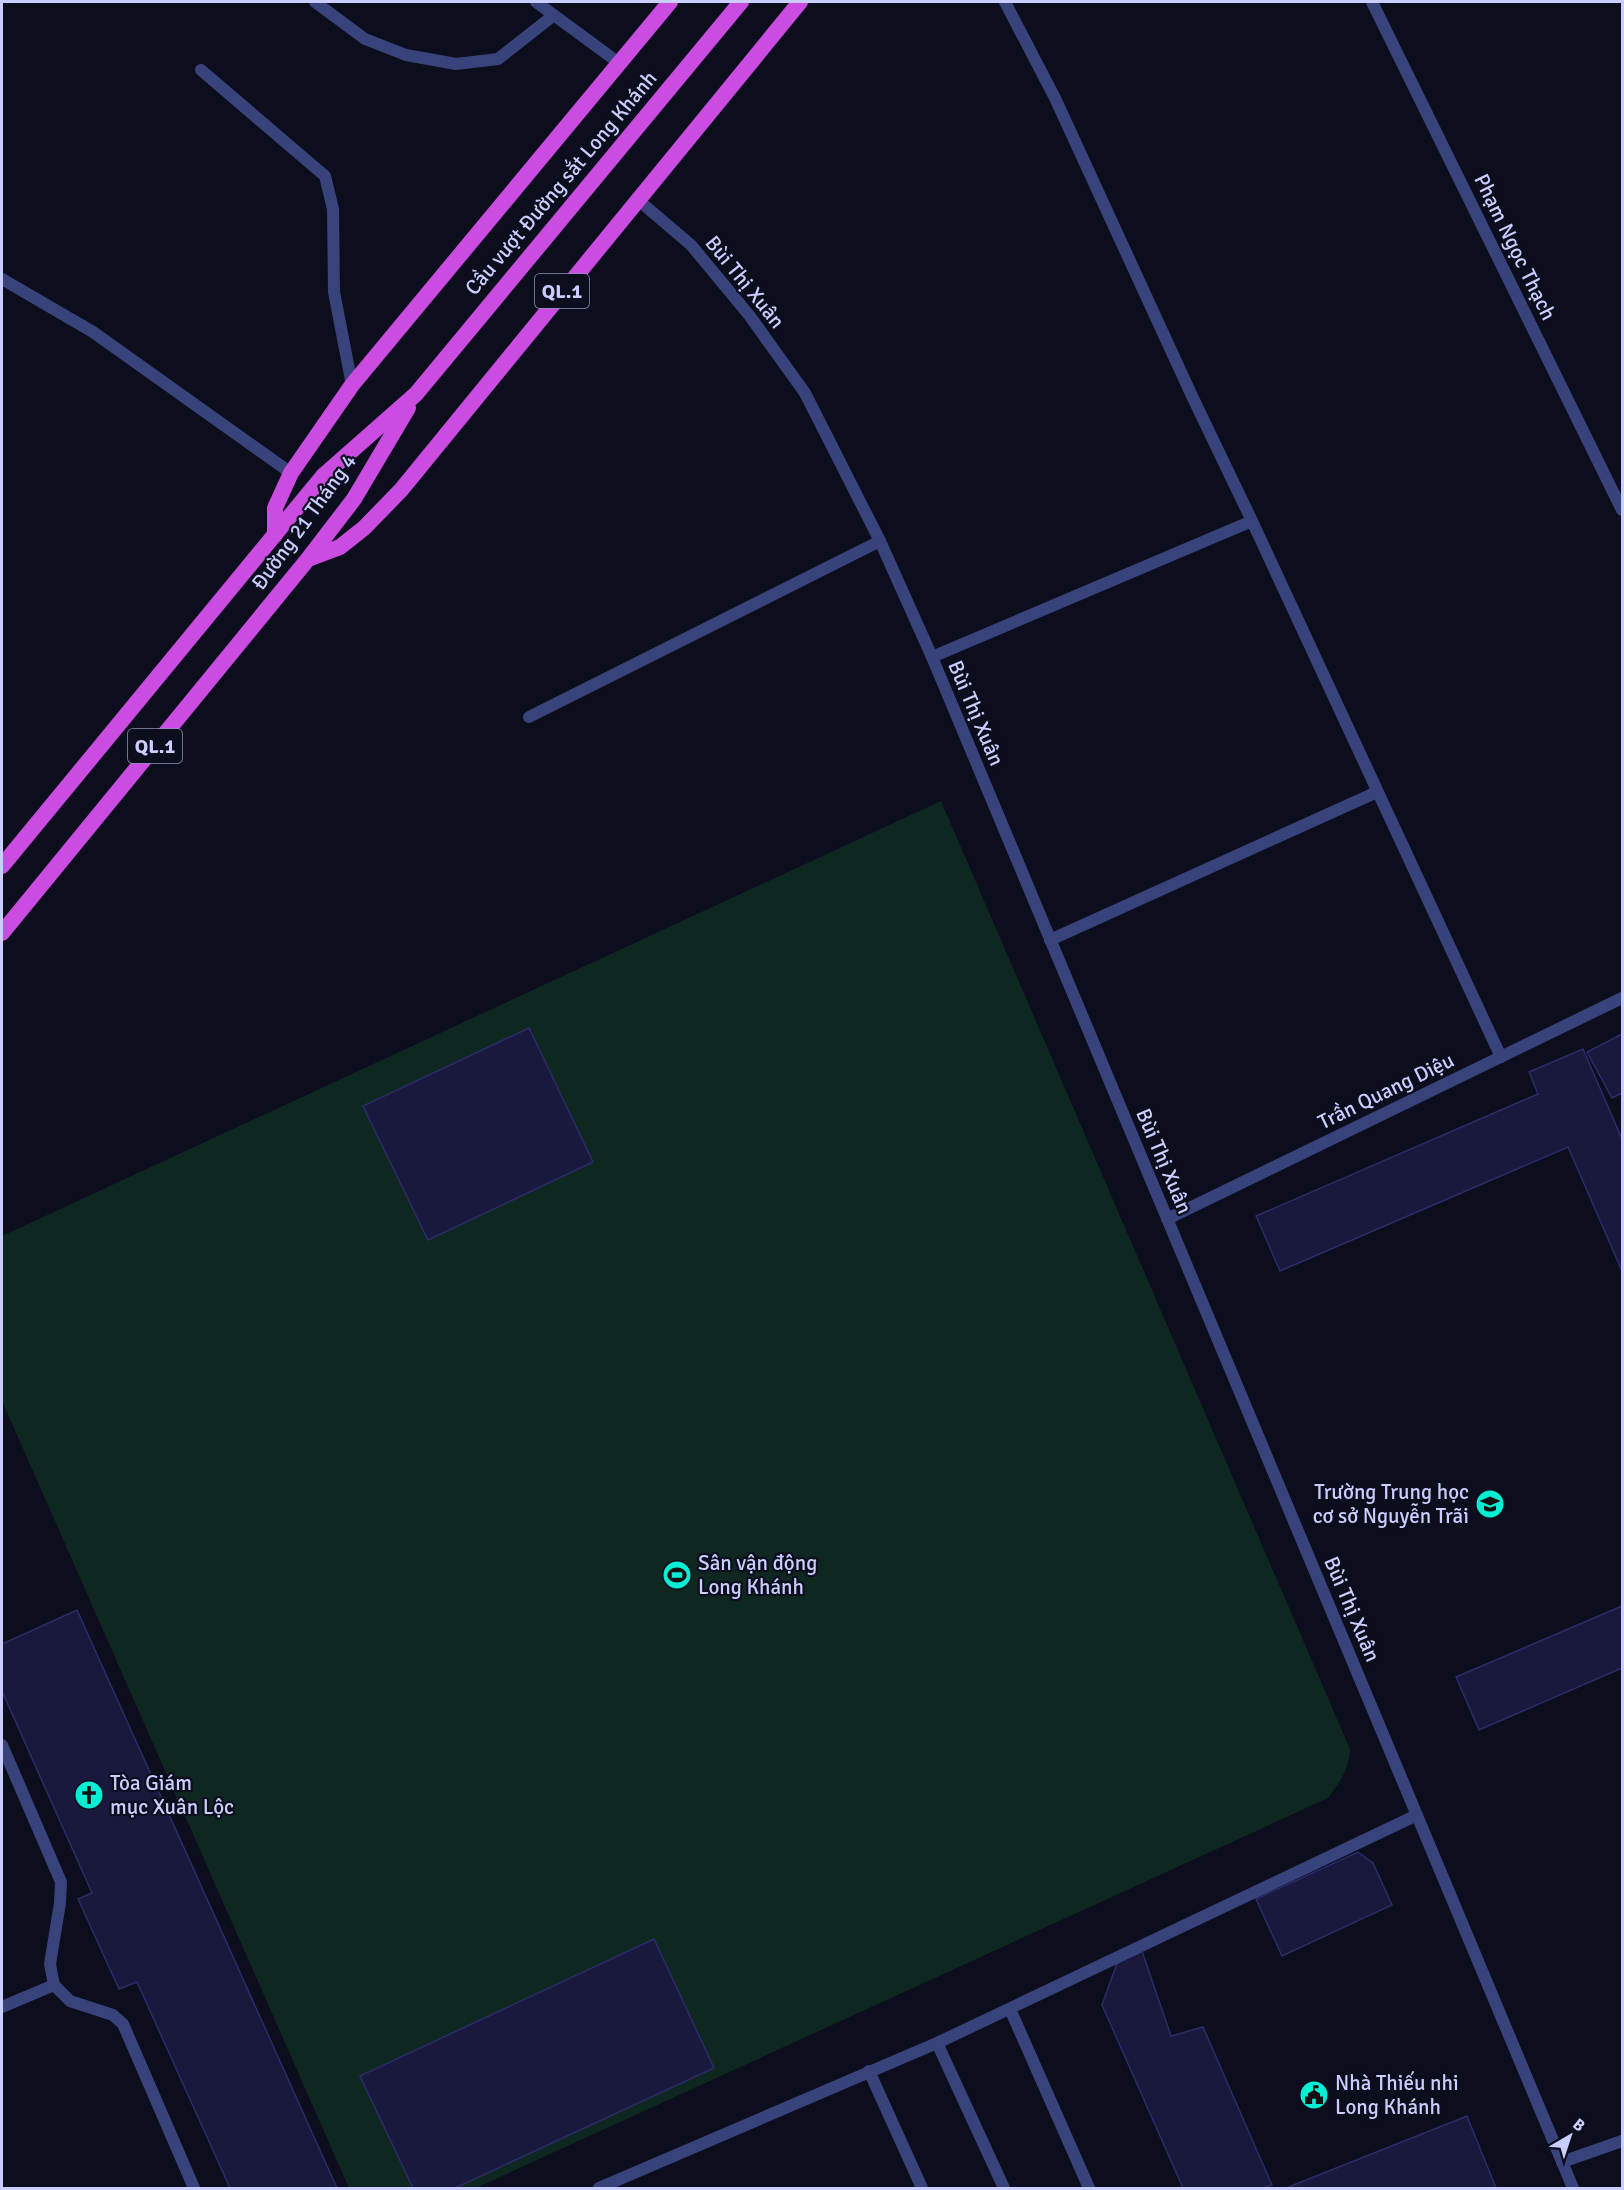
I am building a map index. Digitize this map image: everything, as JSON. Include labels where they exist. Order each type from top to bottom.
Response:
[{"type":"highway","points":[[275,535],[275,508],[291,473],[352,385],[670,2]]},
{"type":"highway","name":"Cầu vượt Đường sắt Long Khánh","points":[[416,394],[741,2]]},
{"type":"highway","name":"QL.1","points":[[308,559],[340,547],[364,528],[400,490],[800,2]]},
{"type":"highway","name":"Đường 21 Tháng 4","points":[[2,866],[323,476],[416,394]]},
{"type":"highway","name":"Đường 21 Tháng 4","points":[[2,933],[308,559],[354,499],[416,394]]},
{"type":"street","points":[[315,2],[365,39],[406,55],[456,64],[498,59],[554,15]]},
{"type":"street","points":[[536,2],[619,63]]},
{"type":"street","points":[[1005,2],[1055,98],[1501,1057]]},
{"type":"street","name":"Phạm Ngọc Thạch","points":[[1372,2],[1623,510]]},
{"type":"street","points":[[201,70],[325,176],[333,208],[334,292],[352,385]]},
{"type":"street","name":"Bùi Thị Xuân","points":[[637,199],[691,246],[749,315],[805,393],[880,541],[932,657],[1573,2188]]},
{"type":"street","points":[[2,279],[93,332],[291,473]]},
{"type":"street","points":[[932,657],[1252,521]]},
{"type":"street","points":[[529,717],[880,541]]},
{"type":"street","points":[[1050,940],[1377,792]]},
{"type":"street","name":"Trần Quang Diệu","points":[[1167,1219],[1623,998]]},
{"type":"street","points":[[2,1745],[61,1882],[60,1903],[50,1964],[54,1985],[70,2001],[112,2015],[123,2024],[194,2188]]},
{"type":"street","points":[[599,2188],[937,2043],[1417,1815]]},
{"type":"street","points":[[2,2007],[54,1985]]},
{"type":"street","points":[[1010,2009],[1089,2188]]},
{"type":"street","points":[[937,2043],[1004,2188]]},
{"type":"street","points":[[869,2071],[922,2188]]},
{"type":"street","points":[[1562,2162],[1623,2141]]},
{"type":"green space","name":"Sân vận động Long Khánh","points":[[941,801],[1350,1749],[1346,1770],[1328,1798],[476,2188],[349,2188],[2,1401],[2,1236]]},
{"type":"building","points":[[529,1028],[593,1162],[428,1240],[363,1106]]},
{"type":"building","points":[[1622,1034],[1622,1093],[1612,1098],[1587,1052]]},
{"type":"building","points":[[1583,1049],[1622,1139],[1622,1271],[1568,1147],[1280,1271],[1256,1216],[1538,1094],[1529,1072]]},
{"type":"building","points":[[1622,1606],[1622,1668],[1479,1730],[1456,1677]]},
{"type":"building","points":[[77,1610],[337,2188],[230,2188],[137,1982],[119,1989],[78,1899],[92,1893],[2,1691],[2,1644]]},
{"type":"building","points":[[1358,1852],[1373,1863],[1392,1905],[1282,1956],[1256,1899]]},
{"type":"building","points":[[654,1939],[714,2068],[455,2188],[413,2188],[360,2076]]},
{"type":"building","points":[[1142,1951],[1171,2036],[1203,2027],[1272,2185],[1263,2188],[1183,2188],[1102,2005],[1117,1963]]},
{"type":"building","points":[[1467,2116],[1496,2188],[1286,2188]]},
{"type":"place","name":"Trường Trung học cơ sở Nguyễn Trãi","points":[[1490,1504]]},
{"type":"place","name":"Sân vận động Long Khánh","points":[[677,1575]]},
{"type":"place","name":"Tòa Giám mục Xuân Lộc","points":[[89,1795]]},
{"type":"place","name":"Nhà Thiếu nhi Long Khánh","points":[[1314,2095]]}]
